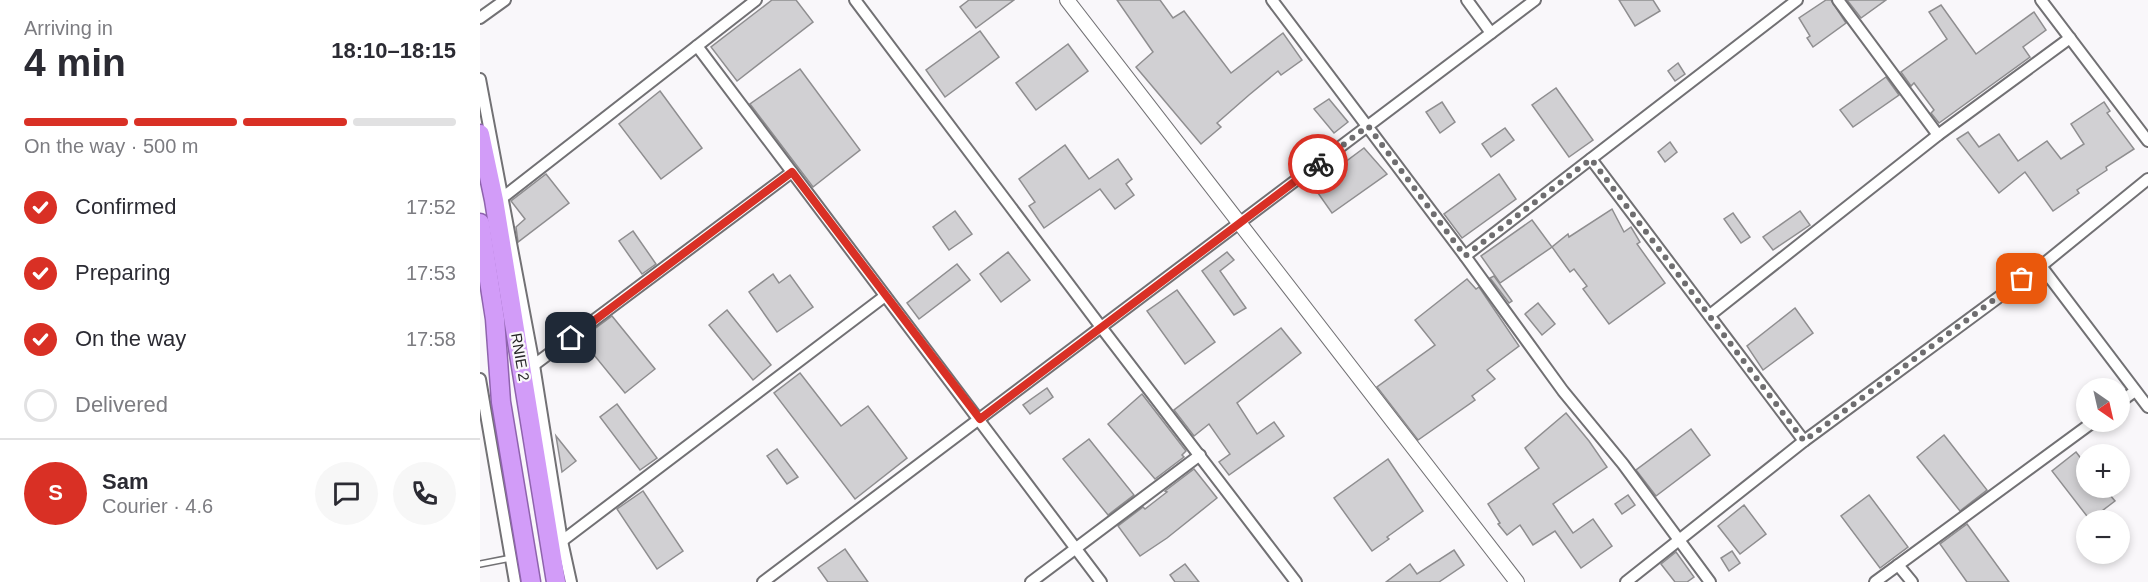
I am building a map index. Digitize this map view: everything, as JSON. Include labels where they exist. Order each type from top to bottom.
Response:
[{"type":"highway","name":"RNIE 2","points":[[480,134],[498,199],[529,370],[556,582]]},
{"type":"highway","name":"RNIE 2","points":[[480,224],[495,319],[488,404],[531,582]]},
{"type":"street","points":[[480,18],[505,0]]},
{"type":"street","points":[[480,79],[498,199],[756,0]]},
{"type":"street","points":[[855,0],[1296,582]]},
{"type":"street","points":[[1067,0],[1517,582]]},
{"type":"street","points":[[1272,0],[1465,256],[1563,391],[1623,464],[1710,582]]},
{"type":"street","points":[[1467,0],[1491,33]]},
{"type":"street","points":[[764,582],[1535,0]]},
{"type":"street","points":[[1465,256],[1797,0]]},
{"type":"street","points":[[1838,0],[1938,135]]},
{"type":"street","points":[[2041,0],[2148,141]]},
{"type":"street","points":[[1710,315],[1938,135],[2070,38]]},
{"type":"street","points":[[697,46],[1101,582]]},
{"type":"street","points":[[1591,159],[1804,441]]},
{"type":"street","points":[[571,582],[529,370],[792,172]]},
{"type":"street","points":[[1626,582],[1804,441],[2041,266],[2148,178]]},
{"type":"street","points":[[2041,266],[2148,407]]},
{"type":"street","points":[[562,541],[885,296]]},
{"type":"street","points":[[480,379],[488,404],[515,582]]},
{"type":"street","points":[[2130,395],[2135,391]]},
{"type":"street","points":[[1875,582],[2079,432]]},
{"type":"street","points":[[1031,582],[1200,455]]},
{"type":"street","points":[[1898,565],[1912,582]]},
{"type":"lane","points":[[480,564],[511,558]]},
{"type":"building","points":[[772,0],[796,0],[813,22],[737,81],[711,47]]},
{"type":"building","points":[[969,0],[1014,0],[976,28],[960,7]]},
{"type":"building","points":[[1117,0],[1160,0],[1173,18],[1184,11],[1231,73],[1283,33],[1302,60],[1281,75],[1278,71],[1249,95],[1217,123],[1221,127],[1201,144],[1136,67],[1153,52]]},
{"type":"building","points":[[1619,0],[1653,0],[1660,11],[1635,26]]},
{"type":"building","points":[[1826,0],[1831,0],[1846,23],[1813,47],[1807,38],[1810,36],[1799,18]]},
{"type":"building","points":[[1847,0],[1886,0],[1861,18]]},
{"type":"building","points":[[1941,5],[1976,54],[2034,12],[2046,30],[2023,47],[2030,57],[1939,123],[1931,113],[1934,110],[1914,83],[1911,86],[1901,72],[1947,39],[1929,12]]},
{"type":"building","points":[[980,31],[999,57],[945,97],[926,70]]},
{"type":"building","points":[[1068,44],[1088,71],[1036,110],[1016,83]]},
{"type":"building","points":[[1678,63],[1685,74],[1675,81],[1668,71]]},
{"type":"building","points":[[800,69],[860,150],[813,187],[750,104]]},
{"type":"building","points":[[1886,77],[1899,95],[1853,127],[1840,110]]},
{"type":"building","points":[[1556,88],[1593,140],[1569,157],[1532,105]]},
{"type":"building","points":[[660,91],[702,148],[661,179],[619,124]]},
{"type":"building","points":[[1329,99],[1348,122],[1334,133],[1314,109]]},
{"type":"building","points":[[1442,102],[1455,122],[1440,133],[1426,112]]},
{"type":"building","points":[[2104,102],[2110,111],[2107,113],[2134,149],[2106,167],[2107,170],[2077,190],[2079,193],[2053,211],[2025,172],[1999,193],[1957,139],[1968,132],[1979,147],[1999,134],[2018,161],[2047,141],[2061,159],[2084,144],[2071,124]]},
{"type":"building","points":[[1505,128],[1514,140],[1491,157],[1482,144]]},
{"type":"building","points":[[1670,142],[1677,152],[1665,162],[1658,152]]},
{"type":"building","points":[[1065,145],[1089,179],[1118,159],[1132,179],[1126,184],[1134,195],[1115,209],[1100,189],[1044,228],[1029,206],[1035,202],[1019,179]]},
{"type":"building","points":[[1364,148],[1387,174],[1332,213],[1313,186]]},
{"type":"building","points":[[546,174],[569,203],[518,242],[516,227],[525,219],[511,201]]},
{"type":"building","points":[[1499,174],[1516,199],[1462,238],[1444,214]]},
{"type":"building","points":[[1612,209],[1624,232],[1631,227],[1640,242],[1637,244],[1665,283],[1609,324],[1583,289],[1587,286],[1574,269],[1570,272],[1552,247],[1568,234],[1569,237]]},
{"type":"building","points":[[955,211],[972,234],[949,250],[933,227]]},
{"type":"building","points":[[1800,211],[1810,225],[1773,250],[1763,237]]},
{"type":"building","points":[[1733,213],[1750,237],[1741,243],[1724,219]]},
{"type":"building","points":[[1532,220],[1552,247],[1500,283],[1481,256]]},
{"type":"building","points":[[633,231],[656,264],[642,274],[619,241]]},
{"type":"building","points":[[1008,252],[1030,280],[1001,302],[980,274]]},
{"type":"building","points":[[1227,252],[1234,260],[1220,271],[1246,308],[1234,315],[1202,271]]},
{"type":"building","points":[[957,264],[970,280],[919,319],[907,303]]},
{"type":"building","points":[[773,274],[779,283],[790,275],[813,307],[777,332],[749,292]]},
{"type":"building","points":[[1494,276],[1512,301],[1509,303],[1490,278]]},
{"type":"building","points":[[1467,279],[1476,289],[1479,287],[1519,346],[1487,370],[1495,379],[1472,396],[1475,400],[1418,440],[1377,387],[1435,345],[1415,320]]},
{"type":"building","points":[[1177,290],[1215,342],[1185,364],[1147,311]]},
{"type":"building","points":[[1538,303],[1555,324],[1542,335],[1525,314]]},
{"type":"building","points":[[1795,308],[1813,333],[1763,370],[1747,346]]},
{"type":"building","points":[[727,310],[771,365],[753,380],[709,325]]},
{"type":"building","points":[[612,316],[655,369],[625,393],[581,339]]},
{"type":"building","points":[[1281,328],[1301,353],[1237,403],[1257,434],[1274,422],[1284,436],[1229,475],[1219,462],[1230,454],[1209,424],[1194,436],[1174,410]]},
{"type":"building","points":[[800,373],[841,426],[868,406],[907,458],[855,499],[774,393]]},
{"type":"building","points":[[1047,388],[1053,397],[1030,414],[1023,405]]},
{"type":"building","points":[[1142,394],[1186,451],[1182,455],[1184,457],[1155,479],[1108,424]]},
{"type":"building","points":[[617,404],[657,458],[640,470],[600,417]]},
{"type":"building","points":[[1566,413],[1607,467],[1553,504],[1573,533],[1593,519],[1612,546],[1581,568],[1555,531],[1533,545],[1520,525],[1507,535],[1498,524],[1500,523],[1488,504],[1539,468],[1525,448]]},
{"type":"building","points":[[1691,429],[1710,455],[1656,496],[1636,470]]},
{"type":"building","points":[[1944,435],[1987,490],[1960,511],[1917,457]]},
{"type":"building","points":[[556,436],[576,461],[562,472]]},
{"type":"building","points":[[1089,439],[1134,495],[1108,515],[1063,459]]},
{"type":"building","points":[[777,449],[798,477],[787,484],[767,456]]},
{"type":"building","points":[[2076,452],[2076,498],[2112,498],[2115,501],[2103,510],[2082,510],[2052,471]]},
{"type":"building","points":[[1388,459],[1423,511],[1372,551],[1334,498]]},
{"type":"building","points":[[1194,469],[1217,498],[1167,538],[1140,556],[1118,526],[1143,507],[1145,509]]},
{"type":"building","points":[[643,491],[683,551],[657,569],[617,509]]},
{"type":"building","points":[[1628,495],[1635,505],[1622,514],[1615,504]]},
{"type":"building","points":[[1869,495],[1908,547],[1880,568],[1841,516]]},
{"type":"building","points":[[1744,505],[1766,534],[1740,554],[1718,526]]},
{"type":"building","points":[[1967,524],[2009,582],[1967,582],[1940,544]]},
{"type":"building","points":[[845,549],[868,582],[828,582],[818,568]]},
{"type":"building","points":[[1454,550],[1464,565],[1439,582],[1386,582],[1410,564],[1417,574]]},
{"type":"building","points":[[1732,551],[1740,563],[1729,571],[1721,558]]},
{"type":"building","points":[[1676,552],[1694,577],[1687,582],[1675,582],[1661,564]]},
{"type":"building","points":[[1185,564],[1199,582],[1175,582],[1170,575]]},
{"type":"way so far","points":[[1318,164],[1368,126],[1465,256],[1591,159],[1804,441],[2022,279]]},
{"type":"route","points":[[571,338],[792,172],[980,419],[1318,164]]}]
